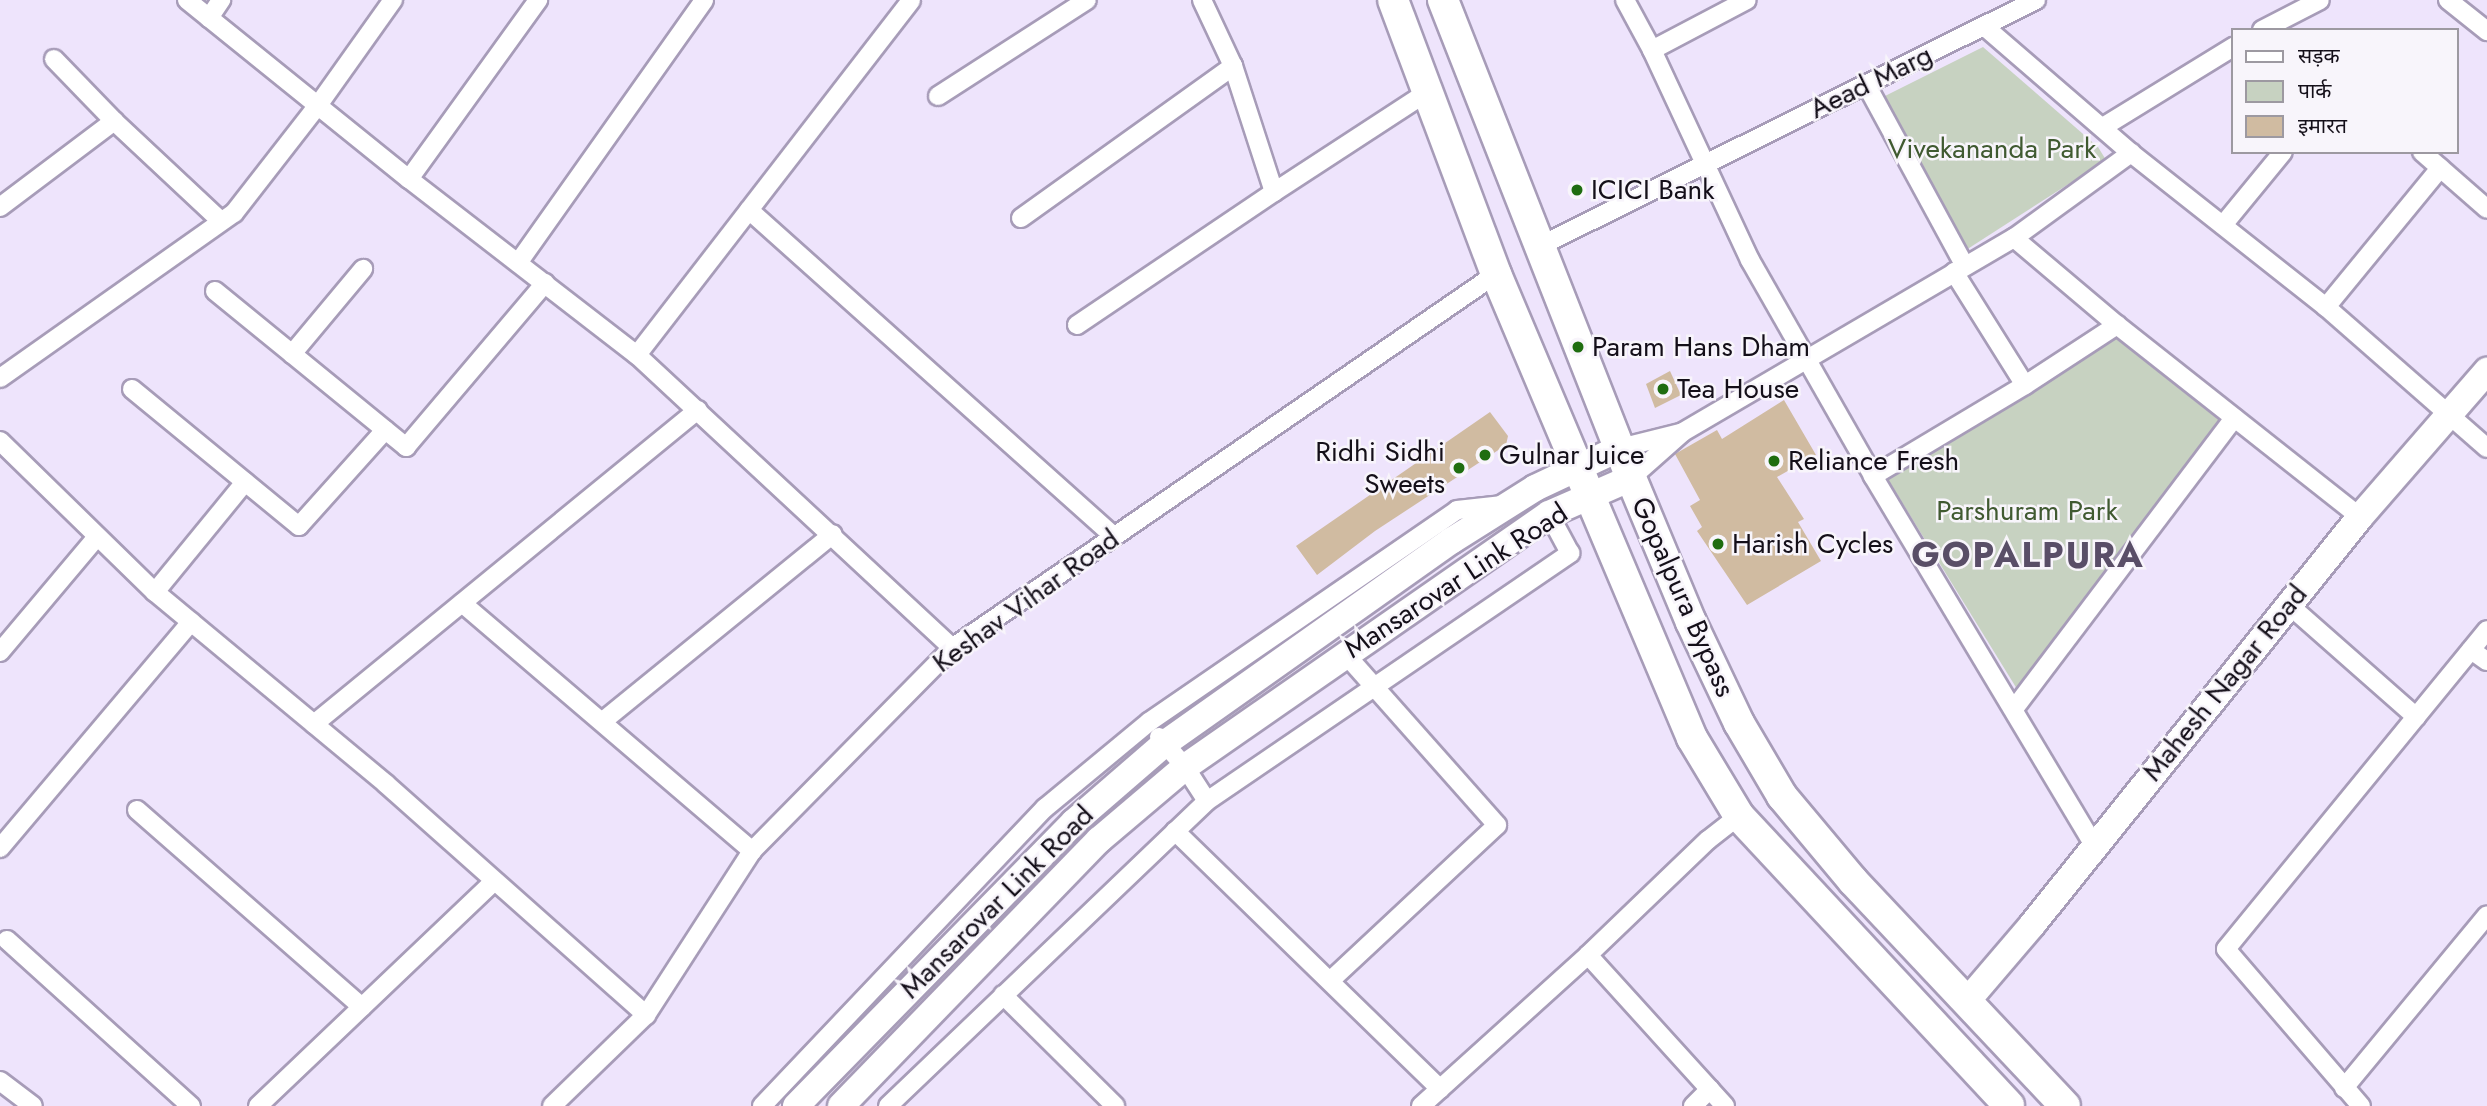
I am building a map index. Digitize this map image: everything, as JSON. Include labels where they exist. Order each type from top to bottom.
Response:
[{"type":"main road","name":"Gopalpura Bypass","points":[[1393,0],[1496,274],[1692,738],[1739,816],[2009,1106]]},
{"type":"main road","name":"Gopalpura Bypass","points":[[1443,0],[1631,478],[1701,644],[1739,723],[1782,796],[1853,881],[2066,1106]]},
{"type":"street","points":[[187,0],[409,179],[637,355],[833,534],[952,648]]},
{"type":"street","points":[[209,18],[221,0]]},
{"type":"street","points":[[0,378],[234,213],[319,104],[393,0]]},
{"type":"street","points":[[409,179],[538,0]]},
{"type":"street","points":[[518,263],[704,0]]},
{"type":"street","points":[[637,355],[911,0]]},
{"type":"street","points":[[938,96],[1087,0]]},
{"type":"street","points":[[1202,0],[1233,66],[1274,192]]},
{"type":"street","points":[[1625,0],[1652,50],[1750,260],[1873,475],[2095,847]]},
{"type":"street","points":[[1652,50],[1747,0]]},
{"type":"street","name":"Aead Marg","points":[[1538,247],[1707,166],[2036,0]]},
{"type":"street","points":[[2272,27],[2320,0]]},
{"type":"street","points":[[2448,0],[2487,31]]},
{"type":"street","points":[[1985,27],[2131,153],[2326,307],[2487,448]]},
{"type":"street","points":[[2102,127],[2232,48]]},
{"type":"street","points":[[54,59],[114,121],[221,221]]},
{"type":"street","points":[[1021,218],[1233,66]]},
{"type":"street","points":[[1866,84],[1960,269],[2025,385]]},
{"type":"street","points":[[1077,325],[1426,93]]},
{"type":"street","points":[[0,207],[114,121]]},
{"type":"street","points":[[1683,432],[2014,237],[2131,153]]},
{"type":"street","points":[[2223,225],[2281,154]]},
{"type":"street","points":[[2424,154],[2487,209]]},
{"type":"street","points":[[2326,307],[2440,168]]},
{"type":"street","points":[[749,210],[1114,536]]},
{"type":"street","points":[[2014,237],[2117,325],[2360,517]]},
{"type":"street","points":[[292,354],[363,269]]},
{"type":"street","name":"Keshav Vihar Road","points":[[552,1106],[646,1015],[752,850],[952,648],[1496,274]]},
{"type":"street","points":[[215,291],[406,447],[545,283]]},
{"type":"street","points":[[1873,475],[2025,385],[2117,325]]},
{"type":"street","name":"Mahesh Nagar Road","points":[[1968,1000],[2095,847],[2288,604],[2487,370]]},
{"type":"street","points":[[132,389],[299,526],[385,430]]},
{"type":"street","points":[[314,724],[698,410]]},
{"type":"street","points":[[2014,709],[2234,418]]},
{"type":"street","name":"Mansarovar Link Road","points":[[790,1100],[1074,822],[1164,744],[1451,541],[1510,504],[1620,448],[1683,432]]},
{"type":"street","name":"Mansarovar Link Road","points":[[848,1103],[1100,840],[1185,767],[1549,514],[1631,478],[1683,432]]},
{"type":"street","points":[[0,442],[96,538],[155,592],[314,724],[646,1015]]},
{"type":"street","points":[[155,592],[245,482]]},
{"type":"street","points":[[762,1106],[790,1100],[1045,808],[1149,722],[1457,510],[1510,504]]},
{"type":"street","points":[[888,1106],[1207,801],[1570,553],[1549,514]]},
{"type":"street","points":[[603,721],[833,534]]},
{"type":"street","points":[[0,652],[96,538]]},
{"type":"street","points":[[462,603],[752,850]]},
{"type":"street","points":[[2288,604],[2416,717]]},
{"type":"street","points":[[0,848],[191,622]]},
{"type":"street","points":[[2361,1106],[2226,949],[2487,630]]},
{"type":"street","points":[[2471,650],[2487,662]]},
{"type":"street","points":[[1331,980],[1497,825],[1373,689],[1345,654]]},
{"type":"street","points":[[1149,722],[1185,767],[1207,801]]},
{"type":"street","points":[[137,810],[362,1007]]},
{"type":"street","points":[[1421,1106],[1588,955],[1708,840],[1739,816]]},
{"type":"street","points":[[1175,831],[1440,1089]]},
{"type":"street","points":[[258,1106],[494,881]]},
{"type":"street","points":[[2344,1088],[2487,915]]},
{"type":"street","points":[[7,940],[191,1106]]},
{"type":"street","points":[[1588,955],[1725,1106]]},
{"type":"street","points":[[1003,995],[1115,1106]]},
{"type":"street","points":[[0,1082],[33,1106]]},
{"type":"street","points":[[1693,1106],[1710,1090]]},
{"type":"green space","name":"Vivekananda Park","points":[[1983,47],[2098,147],[2106,160],[1966,250],[1885,96]]},
{"type":"green space","name":"Parshuram Park","points":[[2115,337],[2224,424],[2017,689],[1887,478]]},
{"type":"building","name":"Tea House","points":[[1670,371],[1681,395],[1655,408],[1646,384]]},
{"type":"building","points":[[1784,400],[1816,455],[1777,477],[1804,519],[1798,522],[1821,561],[1747,605],[1697,531],[1702,527],[1690,506],[1700,500],[1675,454],[1717,430],[1722,439]]},
{"type":"building","points":[[1490,412],[1508,436],[1506,445],[1375,531],[1317,575],[1296,546]]},
{"type":"place","name":"ICICI Bank","points":[[1577,190]]},
{"type":"place","name":"Param Hans Dham","points":[[1578,347]]},
{"type":"place","name":"Tea House","points":[[1663,389]]},
{"type":"place","name":"Gulnar Juice","points":[[1485,455]]},
{"type":"place","name":"Reliance Fresh","points":[[1774,461]]},
{"type":"place","name":"Ridhi Sidhi Sweets","points":[[1459,468]]},
{"type":"place","name":"Harish Cycles","points":[[1718,544]]},
{"type":"district","name":"GOPALPURA","points":[[2028,555]]}]
